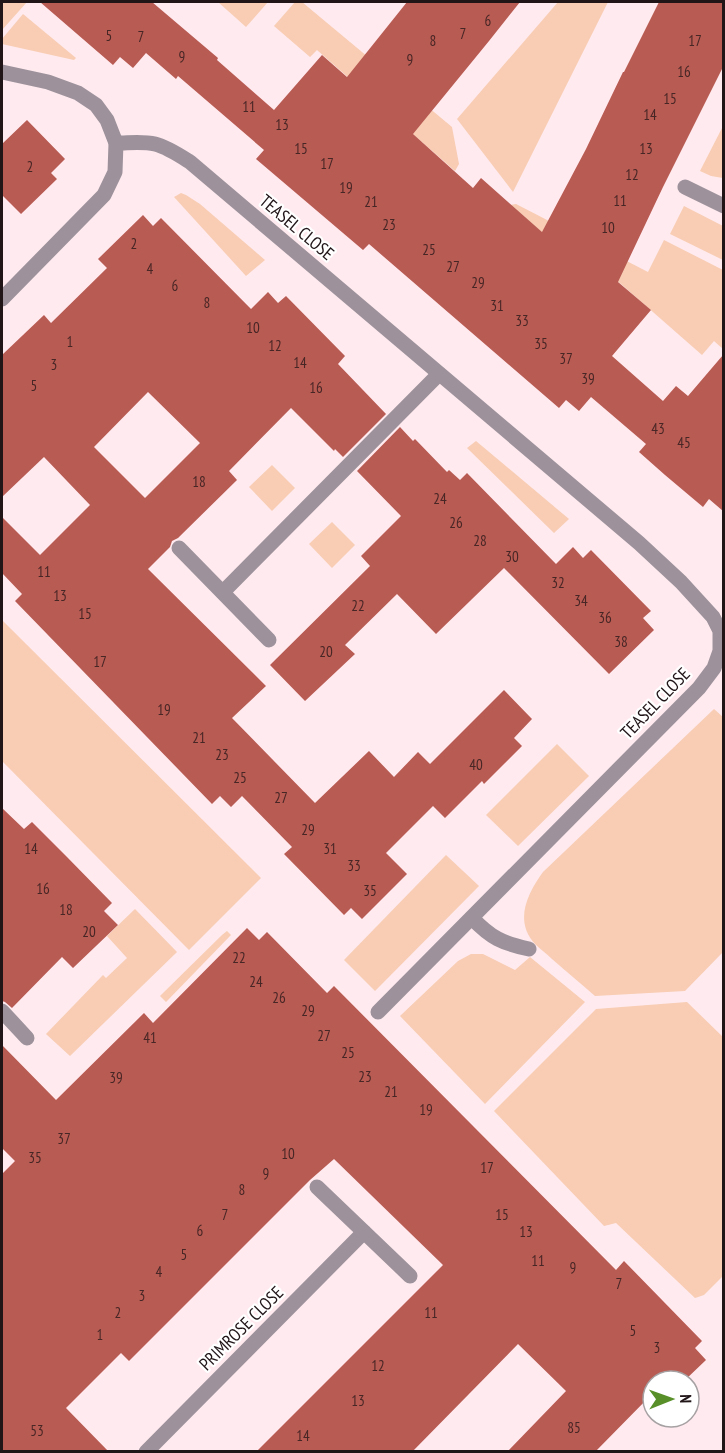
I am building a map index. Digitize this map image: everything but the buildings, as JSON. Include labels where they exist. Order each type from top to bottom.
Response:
[{"type":"street","points":[[2,72],[48,82],[78,93],[96,105],[107,120],[116,143],[115,172],[104,195],[2,299]]},
{"type":"street","name":"TEASEL CLOSE","points":[[116,143],[155,144],[190,162],[594,505],[681,582],[713,617],[720,631],[720,651],[714,668],[699,688],[378,1012]]},
{"type":"street","points":[[685,187],[723,206]]},
{"type":"street","points":[[223,592],[439,374]]},
{"type":"street","points":[[179,548],[269,640]]},
{"type":"street","points":[[472,918],[495,938],[529,949]]},
{"type":"street","points":[[2,1011],[27,1038]]},
{"type":"street","points":[[317,1187],[410,1276]]},
{"type":"street","name":"PRIMROSE CLOSE","points":[[146,1452],[364,1232]]},
{"type":"shaded area","points":[[2,2],[27,2],[2,30]]},
{"type":"shaded area","points":[[218,2],[268,2],[246,27]]},
{"type":"shaded area","points":[[295,2],[302,2],[452,127],[459,164],[455,171],[317,50],[310,57],[274,26]]},
{"type":"shaded area","points":[[558,2],[608,2],[513,192],[457,119]]},
{"type":"shaded area","points":[[23,14],[76,58],[74,60],[2,44],[2,39]]},
{"type":"shaded area","points":[[723,129],[723,178],[700,171]]},
{"type":"shaded area","points":[[181,193],[200,204],[265,260],[246,276],[174,197]]},
{"type":"shaded area","points":[[516,204],[648,272],[664,240],[723,270],[723,349],[714,341],[702,355],[621,284],[605,272],[557,245],[510,205]]},
{"type":"shaded area","points":[[684,206],[723,226],[723,260],[670,234]]},
{"type":"shaded area","points":[[476,441],[569,519],[554,533],[467,448]]},
{"type":"shaded area","points":[[272,465],[295,488],[272,511],[249,487]]},
{"type":"shaded area","points":[[332,522],[355,545],[332,568],[309,544]]},
{"type":"shaded area","points":[[2,620],[261,878],[189,950],[2,761]]},
{"type":"shaded area","points":[[714,709],[724,718],[723,952],[685,991],[595,996],[537,946],[529,935],[524,917],[528,898],[543,872]]},
{"type":"shaded area","points":[[557,744],[589,776],[518,846],[486,815]]},
{"type":"shaded area","points":[[446,855],[479,886],[375,991],[344,960]]},
{"type":"shaded area","points":[[135,909],[177,952],[70,1056],[46,1034],[103,975],[106,978],[127,958],[107,936]]},
{"type":"shaded area","points":[[227,931],[231,935],[166,1002],[160,996]]},
{"type":"shaded area","points":[[471,954],[483,954],[515,970],[530,957],[585,1002],[485,1104],[400,1016],[458,961]]},
{"type":"shaded area","points":[[687,1002],[724,1038],[723,1276],[704,1295],[695,1298],[616,1223],[604,1226],[494,1111],[596,1009]]}]
